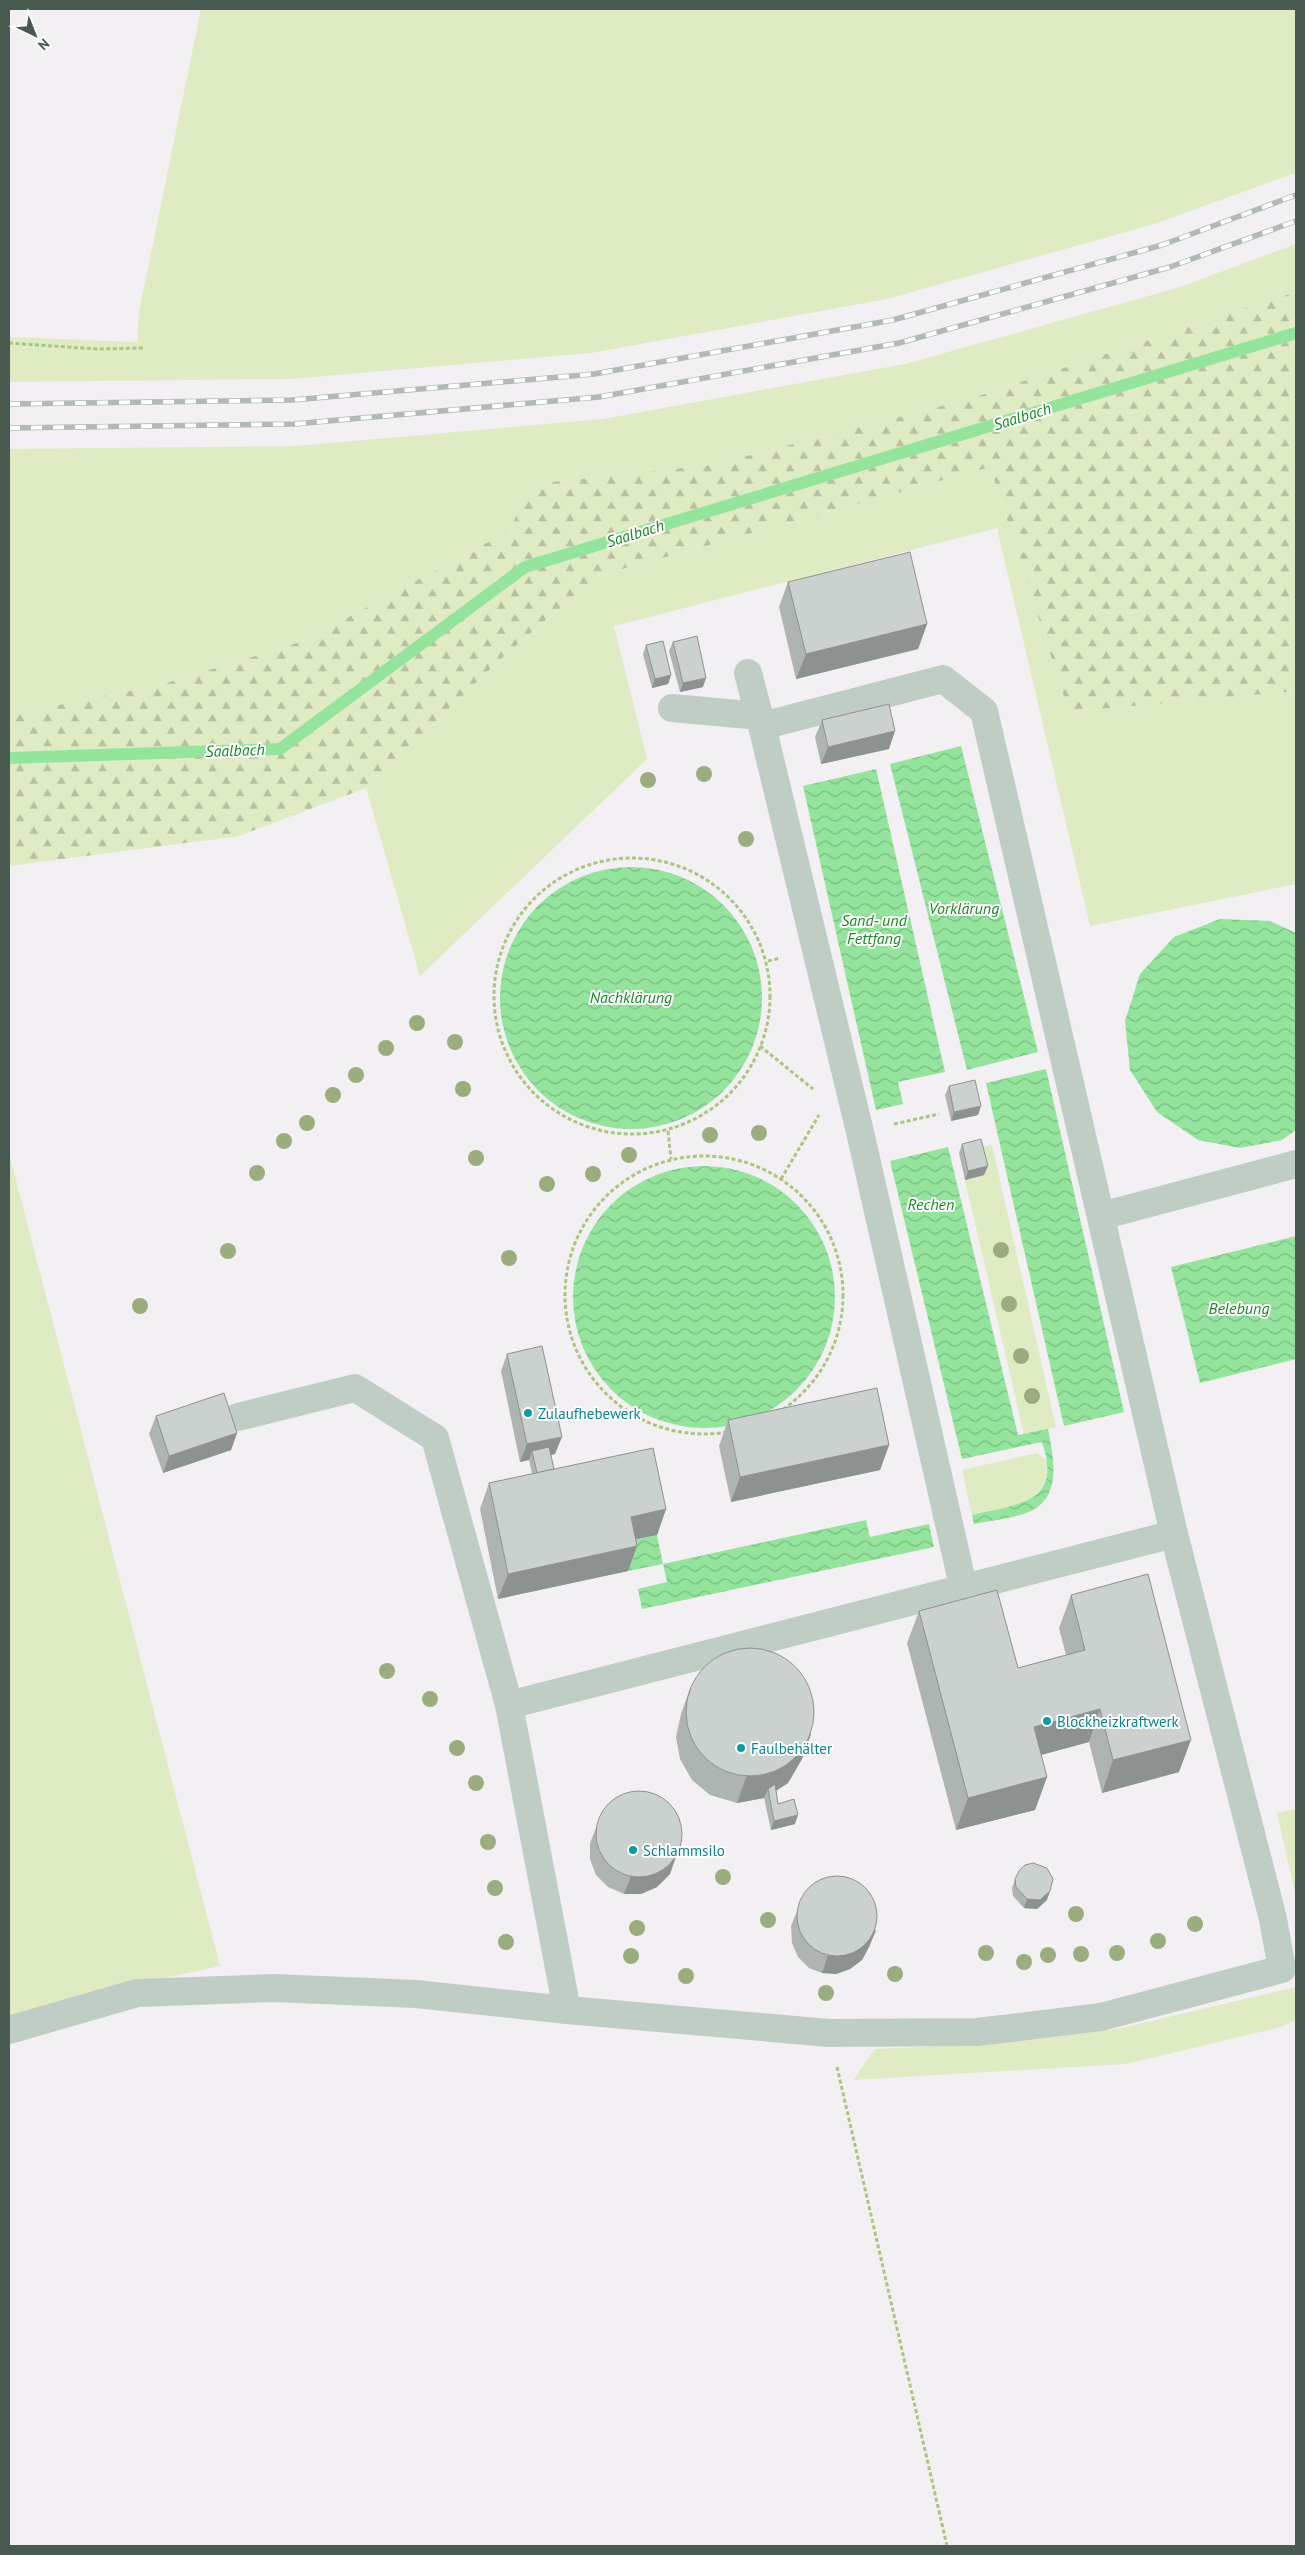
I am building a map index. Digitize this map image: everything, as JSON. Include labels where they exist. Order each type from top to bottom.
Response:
[{"type":"street","points":[[748,673],[860,1132],[964,1590]]},
{"type":"street","points":[[9,2030],[137,1993],[274,1988],[416,1994],[567,2010],[828,2033],[977,2032],[1101,2017],[1282,1969],[1273,1919],[1174,1534],[984,711],[943,678],[761,721],[672,708]]},
{"type":"street","points":[[1100,1216],[1296,1164]]},
{"type":"street","points":[[238,1417],[355,1388],[435,1438],[509,1705],[567,2010]]},
{"type":"street","points":[[509,1705],[964,1590],[1174,1534]]},
{"type":"path","points":[[9,343],[97,348],[143,348]]},
{"type":"path","points":[[660,858],[716,882],[756,930],[768,961],[770,977],[768,1027],[748,1073],[714,1109],[668,1131],[615,1134],[565,1119],[524,1085],[498,1039],[492,987],[505,935],[543,886],[598,859],[660,858]]},
{"type":"path","points":[[760,1046],[819,1095]]},
{"type":"path","points":[[781,1179],[822,1109]]},
{"type":"path","points":[[860,1132],[940,1114]]},
{"type":"path","points":[[668,1131],[671,1159]]},
{"type":"path","points":[[732,1157],[781,1179],[788,1183],[828,1229],[841,1261],[843,1277],[841,1327],[821,1372],[786,1408],[741,1430],[688,1434],[638,1419],[596,1385],[571,1339],[564,1286],[578,1235],[616,1186],[671,1159],[732,1157]]},
{"type":"path","points":[[828,2033],[948,2546]]},
{"type":"green space","points":[[201,9],[1296,9],[1296,173],[1154,224],[887,299],[591,353],[291,379],[9,382],[9,337],[137,342],[139,312]]},
{"type":"green space","points":[[1296,244],[1296,292],[969,399],[711,465],[531,484],[509,531],[304,641],[163,684],[9,715],[9,449],[296,446],[603,419],[905,364],[1177,288]]},
{"type":"green space","points":[[1296,292],[1296,691],[1069,712],[990,467],[597,576],[502,658],[366,788],[239,836],[9,866],[9,715],[163,684],[304,641],[509,531],[531,484],[711,465],[969,399]]},
{"type":"green space","points":[[990,467],[1069,712],[1296,691],[1296,884],[1090,926],[997,528],[614,626],[647,759],[420,976],[366,788],[502,658],[597,576]]},
{"type":"green space","points":[[992,1145],[1056,1427],[1024,1435],[965,1180],[984,1175],[978,1148]]},
{"type":"green space","points":[[9,1153],[220,1966],[160,1979],[9,2019]]},
{"type":"green space","points":[[1037,1453],[1047,1461],[1046,1476],[1041,1488],[1034,1496],[1011,1507],[972,1515],[962,1470]]},
{"type":"green space","points":[[1296,1809],[1296,1897],[1277,1813]]},
{"type":"green space","points":[[1296,1987],[1296,2020],[1281,2027],[1126,2064],[853,2080],[875,2049],[988,2044],[1117,2029]]},
{"type":"water","name":"Vorklärung","points":[[961,746],[1038,1052],[967,1070],[890,764]]},
{"type":"water","name":"Sand- und Fettfang","points":[[876,769],[945,1072],[898,1082],[903,1104],[876,1110],[803,786]]},
{"type":"water","name":"Nachklärung","points":[[618,867],[644,867],[669,872],[693,882],[724,905],[747,936],[757,960],[762,985],[762,1011],[757,1036],[747,1060],[724,1091],[693,1114],[669,1124],[644,1129],[618,1129],[593,1124],[569,1114],[538,1091],[515,1060],[505,1036],[500,1011],[500,985],[505,960],[515,936],[538,905],[569,882],[593,872]]},
{"type":"water","points":[[1220,919],[1270,921],[1296,933],[1296,1130],[1282,1140],[1240,1148],[1198,1140],[1157,1112],[1130,1070],[1125,1021],[1140,974],[1174,937]]},
{"type":"water","points":[[1046,1069],[1124,1412],[1064,1426],[986,1083]]},
{"type":"water","name":"Rechen","points":[[948,1147],[1018,1435],[1048,1429],[1053,1463],[1052,1485],[1048,1495],[1041,1504],[1031,1511],[1018,1516],[974,1524],[972,1515],[1005,1508],[1032,1498],[1041,1489],[1046,1478],[1047,1462],[1042,1442],[962,1459],[890,1161]]},
{"type":"water","points":[[691,1166],[717,1166],[742,1171],[766,1181],[797,1204],[820,1235],[830,1259],[835,1284],[835,1310],[830,1335],[820,1359],[797,1390],[766,1413],[742,1423],[717,1428],[691,1428],[666,1423],[642,1413],[611,1390],[588,1359],[578,1335],[573,1310],[573,1284],[578,1259],[588,1235],[611,1204],[642,1181],[666,1171]]},
{"type":"water","name":"Belebung","points":[[1296,1236],[1296,1359],[1200,1383],[1171,1267]]},
{"type":"water","points":[[866,1520],[870,1537],[929,1524],[934,1547],[642,1609],[638,1589],[667,1582],[663,1564]]},
{"type":"water","points":[[657,1535],[663,1564],[628,1571],[622,1542]]},
{"type":"building","points":[[910,552],[927,624],[806,654],[788,582]]},
{"type":"building","points":[[697,636],[706,678],[683,683],[673,642]]},
{"type":"building","points":[[663,641],[671,675],[655,679],[646,645]]},
{"type":"building","points":[[889,704],[895,731],[828,747],[822,720]]},
{"type":"building","points":[[975,1080],[981,1106],[954,1112],[949,1086]]},
{"type":"building","points":[[981,1139],[988,1166],[968,1171],[962,1144]]},
{"type":"building","points":[[542,1346],[562,1437],[527,1444],[507,1354]]},
{"type":"building","points":[[877,1388],[889,1445],[740,1477],[728,1420]]},
{"type":"building","points":[[224,1393],[237,1433],[169,1456],[156,1416]]},
{"type":"building","points":[[549,1447],[554,1469],[537,1473],[532,1451]]},
{"type":"building","points":[[653,1448],[666,1509],[631,1517],[637,1546],[508,1574],[489,1483]]},
{"type":"building","name":"Blockheizkraftwerk","points":[[1148,1574],[1191,1740],[1113,1760],[1100,1709],[1034,1727],[1047,1777],[968,1798],[919,1611],[997,1590],[1018,1668],[1085,1650],[1071,1595]]},
{"type":"building","name":"Faulbehälter","points":[[750,1648],[774,1653],[786,1659],[795,1667],[803,1676],[809,1688],[814,1712],[809,1736],[803,1748],[795,1757],[786,1765],[774,1771],[750,1776],[726,1771],[714,1765],[705,1757],[697,1748],[691,1736],[686,1712],[691,1688],[697,1676],[705,1667],[714,1659],[726,1653]]},
{"type":"building","points":[[775,1784],[778,1804],[794,1799],[798,1815],[774,1821],[768,1789]]},
{"type":"building","name":"Schlammsilo","points":[[639,1791],[655,1794],[663,1798],[675,1810],[679,1818],[682,1834],[679,1850],[675,1858],[663,1870],[655,1874],[639,1877],[623,1874],[615,1870],[603,1858],[599,1850],[596,1834],[599,1818],[603,1810],[615,1798],[623,1794]]},
{"type":"building","points":[[1033,1863],[1047,1868],[1053,1879],[1050,1891],[1040,1900],[1027,1899],[1016,1887],[1015,1879],[1019,1871],[1025,1865]]},
{"type":"building","points":[[837,1876],[852,1879],[865,1888],[874,1901],[877,1916],[874,1931],[865,1944],[852,1953],[837,1956],[822,1953],[809,1944],[800,1931],[797,1916],[800,1901],[809,1888],[822,1879]]},
{"type":"waterway","name":"Saalbach","points":[[9,758],[280,749],[525,567],[1296,333]]},
{"type":"railway","points":[[9,404],[292,400],[594,374],[893,320],[1162,245],[1296,195]]},
{"type":"railway","points":[[9,428],[294,424],[599,397],[899,343],[1170,267],[1296,221]]},
{"type":"place","name":"Zulaufhebewerk","points":[[528,1413]]},
{"type":"place","name":"Blockheizkraftwerk","points":[[1047,1721]]},
{"type":"place","name":"Faulbehälter","points":[[741,1748]]},
{"type":"place","name":"Schlammsilo","points":[[633,1850]]}]
